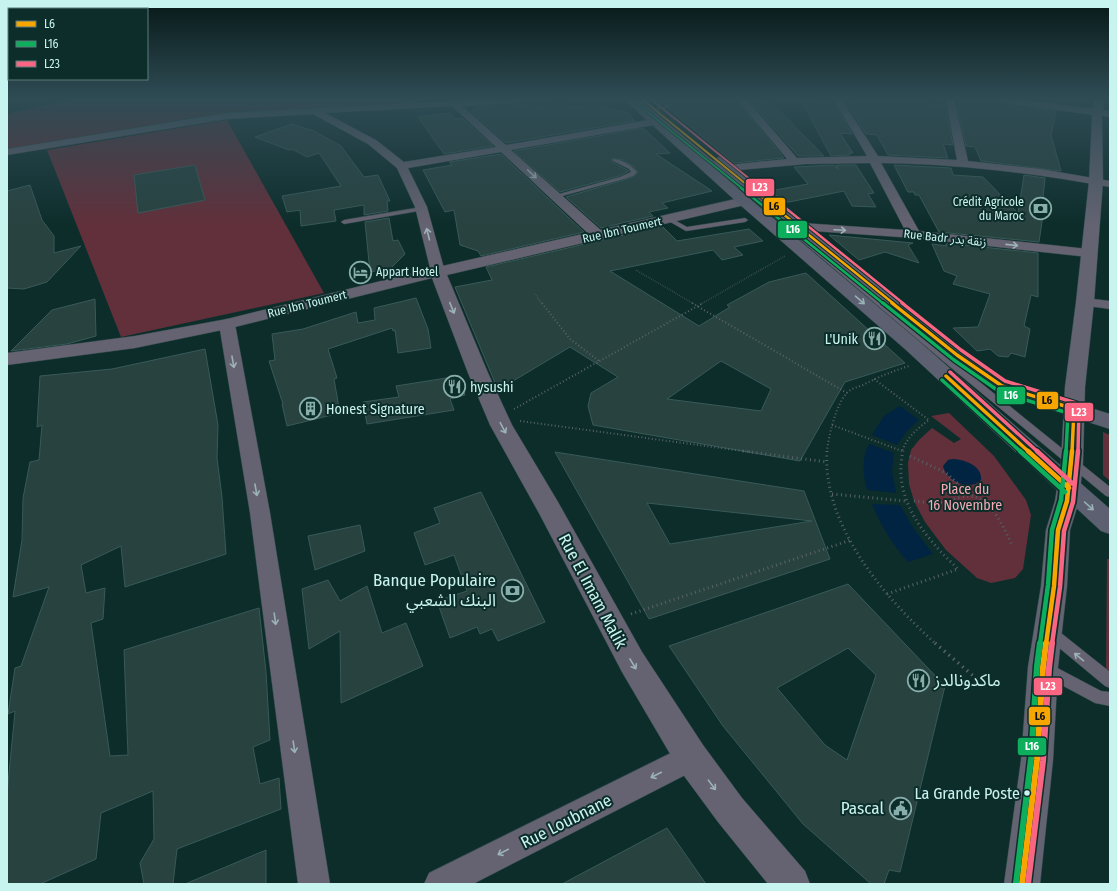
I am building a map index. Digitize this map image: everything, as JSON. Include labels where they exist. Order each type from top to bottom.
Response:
[{"type":"main road","points":[[682,142],[744,201],[913,346],[1110,524]]},
{"type":"main road","points":[[691,142],[728,168],[957,355],[991,379],[1002,386],[1074,408],[1110,422]]},
{"type":"main road","points":[[1022,884],[1040,722],[1043,667],[1054,586],[1058,530],[1069,488],[1072,462],[1076,371],[1085,302],[1088,253],[1103,183],[1099,142]]},
{"type":"street","points":[[7,152],[71,142]]},
{"type":"street","points":[[371,142],[402,166],[422,209],[438,272]]},
{"type":"street","points":[[496,142],[598,235]]},
{"type":"street","points":[[402,166],[533,142]]},
{"type":"street","points":[[777,142],[794,161]]},
{"type":"street","points":[[863,142],[914,234]]},
{"type":"street","points":[[959,142],[963,163]]},
{"type":"street","points":[[728,168],[794,161],[873,159],[963,163],[1103,183]]},
{"type":"street","name":"Rue Ibn Toumert","points":[[7,359],[135,342],[227,324],[438,272],[744,201]]},
{"type":"street","name":"Rue Badr زنقة بدر","points":[[802,227],[914,234],[1088,253]]},
{"type":"street","name":"Rue El Imam Malik","points":[[438,272],[478,373],[498,418],[632,662],[691,757],[730,810],[792,884]]},
{"type":"street","points":[[1085,302],[1110,305]]},
{"type":"street","points":[[227,324],[260,513],[314,884]]},
{"type":"street","name":"Rue Loubnane","points":[[440,884],[691,757]]},
{"type":"lane","points":[[684,142],[794,230],[952,364],[1110,493]]},
{"type":"lane","points":[[555,196],[622,178],[631,175],[634,172],[631,168],[615,160]]},
{"type":"lane","points":[[344,222],[422,209]]},
{"type":"lane","points":[[669,219],[686,229],[745,220]]},
{"type":"lane","points":[[1047,630],[1110,681]]},
{"type":"lane","points":[[1043,667],[1100,698],[1110,699]]},
{"type":"path","points":[[498,418],[787,255]]},
{"type":"path","points":[[636,270],[848,393]]},
{"type":"path","points":[[535,294],[570,339],[599,362]]},
{"type":"path","points":[[912,365],[882,375],[848,393],[832,425],[827,446],[827,462],[832,494],[841,519],[851,540],[864,563],[887,594],[917,626],[978,680]]},
{"type":"path","points":[[874,379],[929,420],[908,440],[902,451],[900,475],[901,485],[905,501],[918,524],[943,555],[958,568],[887,594]]},
{"type":"path","points":[[498,418],[827,462]]},
{"type":"path","points":[[832,425],[902,451]]},
{"type":"path","points":[[910,456],[946,473],[972,496],[990,507],[1005,530],[1012,545]]},
{"type":"path","points":[[832,494],[905,501]]},
{"type":"path","points":[[914,501],[934,503],[972,496]]},
{"type":"path","points":[[610,622],[851,540]]},
{"type":"green space","points":[[7,142],[52,142],[7,149]]},
{"type":"green space","points":[[98,142],[239,142],[324,293],[121,337],[47,150]]},
{"type":"green space","name":"Place du 16 Novembre","points":[[949,413],[994,456],[1026,500],[1031,515],[1023,569],[1015,578],[991,583],[977,578],[946,550],[925,522],[914,501],[909,484],[908,463],[911,450],[932,428],[954,443],[961,439],[931,416]]},
{"type":"green space","points":[[1103,432],[1110,435],[1110,481],[1103,475]]},
{"type":"green space","points":[[1107,559],[1110,559],[1110,673],[1106,672]]},
{"type":"water","points":[[900,406],[919,420],[907,431],[897,445],[872,435],[884,416]]},
{"type":"water","name":"Place du 16 Novembre","points":[[869,444],[894,453],[892,471],[896,493],[867,490],[864,478],[864,461]]},
{"type":"water","points":[[948,460],[962,460],[972,464],[979,471],[981,480],[971,485],[965,485],[953,480],[945,471],[943,466]]},
{"type":"water","name":"Place du 16 Novembre","points":[[872,504],[900,505],[914,529],[933,554],[908,562],[887,534]]},
{"type":"building","points":[[267,142],[333,142],[341,146],[364,177],[378,175],[390,201],[387,201],[388,211],[364,215],[364,205],[334,210],[336,221],[301,226],[300,210],[287,212],[282,196],[341,186],[319,153],[307,157],[292,149],[289,150]]},
{"type":"building","points":[[435,142],[488,142],[493,146],[444,154]]},
{"type":"building","points":[[567,142],[658,142],[670,153],[656,154],[712,191],[662,203],[668,208],[649,212],[653,216],[601,228],[566,197],[633,177],[638,172],[633,166],[623,160],[612,158],[612,162],[629,171],[619,176],[560,192],[514,151]]},
{"type":"building","points":[[708,142],[771,142],[784,158],[734,163]]},
{"type":"building","points":[[785,142],[810,142],[824,156],[798,156]]},
{"type":"building","points":[[823,142],[846,142],[853,153],[849,153],[850,155],[831,156]]},
{"type":"building","points":[[881,142],[952,142],[953,145],[943,144],[948,158],[888,155]]},
{"type":"building","points":[[965,142],[1053,142],[1061,171],[981,161],[975,147],[966,146]]},
{"type":"building","points":[[501,154],[584,232],[481,256],[478,251],[460,245],[454,210],[445,212],[423,170],[452,165],[449,162]]},
{"type":"building","points":[[195,165],[205,200],[138,213],[134,175]]},
{"type":"building","points":[[834,165],[838,169],[836,165],[856,165],[874,193],[868,194],[876,207],[852,206],[844,191],[786,202],[770,191],[808,184],[794,167]]},
{"type":"building","points":[[894,165],[951,168],[953,175],[983,177],[1018,213],[1024,175],[1045,178],[1042,207],[1044,208],[1039,242],[939,232],[919,195],[915,195],[914,192],[908,192]]},
{"type":"building","points":[[30,185],[42,220],[54,236],[54,253],[81,246],[47,282],[24,289],[7,288],[7,191]]},
{"type":"building","points":[[389,218],[393,241],[398,240],[405,254],[391,268],[370,272],[365,222]]},
{"type":"building","points":[[662,226],[677,241],[749,229],[763,241],[734,247],[743,255],[722,260],[713,250],[610,271],[699,326],[730,307],[727,305],[769,282],[806,273],[905,363],[845,382],[800,461],[593,425],[588,406],[591,393],[618,377],[570,347],[498,390],[455,287],[492,280],[486,267]],"holes":[[[721,361],[771,389],[761,411],[667,399]]]},
{"type":"building","points":[[829,235],[913,243],[908,245],[919,263],[885,252],[859,260]]},
{"type":"building","points":[[945,243],[1038,253],[1038,297],[1031,295],[1024,326],[1030,329],[1025,357],[1011,353],[1008,357],[998,356],[990,349],[977,351],[953,328],[978,327],[990,294],[953,284],[957,276],[944,271],[932,244],[947,246]]},
{"type":"building","points":[[416,298],[428,329],[431,348],[398,353],[395,330],[393,331],[392,328],[328,349],[337,378],[334,379],[340,413],[287,426],[283,404],[269,361],[275,360],[272,334],[303,329],[356,312],[358,323],[375,320],[374,308]]},
{"type":"building","points":[[95,299],[96,336],[67,344],[11,351],[52,310]]},
{"type":"building","points":[[205,349],[218,425],[217,458],[222,497],[226,554],[125,587],[121,546],[81,565],[86,593],[105,588],[103,619],[91,623],[110,756],[128,755],[124,650],[259,608],[266,672],[270,740],[253,747],[260,784],[279,778],[281,809],[177,849],[173,884],[144,884],[140,863],[154,839],[153,791],[101,813],[96,859],[40,884],[7,884],[7,794],[15,711],[8,714],[15,668],[21,666],[49,587],[13,597],[22,540],[23,498],[30,462],[39,460],[42,425],[37,427],[40,376],[112,369]]},
{"type":"building","points":[[459,376],[465,395],[450,399],[454,410],[367,424],[363,402],[399,397],[396,386]]},
{"type":"building","points":[[555,452],[804,491],[830,559],[649,619]],"holes":[[[647,503],[812,521],[670,544]]]},
{"type":"building","points":[[481,492],[545,622],[498,641],[492,629],[480,634],[477,627],[450,638],[437,601],[467,591],[454,555],[425,565],[414,533],[440,523],[434,508]]},
{"type":"building","points":[[360,525],[365,551],[315,570],[308,536]]},
{"type":"building","points":[[328,580],[340,601],[367,586],[382,633],[406,623],[423,666],[341,703],[340,631],[309,649],[302,589]]},
{"type":"building","points":[[848,584],[945,686],[900,872],[889,870],[884,884],[871,884],[803,824],[723,726],[669,646]],"holes":[[[848,648],[876,675],[847,760],[825,745],[777,688]]]},
{"type":"building","points":[[667,828],[706,884],[562,884]]},
{"type":"building","points":[[266,850],[266,884],[185,884]]},
{"type":"transit line","name":"L16","points":[[684,142],[954,360],[1000,392],[1068,413],[1066,462],[1061,500],[1052,530],[1048,585],[1037,666],[1031,759],[1016,883]]},
{"type":"transit line","name":"L6","points":[[694,142],[957,355],[1002,386],[1074,409],[1072,462],[1067,501],[1058,530],[1054,586],[1043,667],[1037,760],[1022,884]]},
{"type":"transit line","name":"L23","points":[[703,142],[961,350],[1005,381],[1076,403],[1079,406],[1078,463],[1073,502],[1064,531],[1060,587],[1049,668],[1043,761],[1028,884]]},
{"type":"transit line","name":"L23","points":[[950,372],[1073,484]]},
{"type":"transit line","name":"L6","points":[[946,376],[1069,488]]},
{"type":"transit line","name":"L16","points":[[942,380],[1065,492]]},
{"type":"place","name":"Crédit Agricole du Maroc","points":[[1040,209]]},
{"type":"place","name":"Appart Hotel","points":[[361,272]]},
{"type":"place","name":"L'Unik","points":[[874,339]]},
{"type":"place","name":"hysushi","points":[[454,387]]},
{"type":"place","name":"Honest Signature","points":[[311,409]]},
{"type":"place","name":"Banque Populaire البنك الشعبي","points":[[512,590]]},
{"type":"place","name":"ماكدونالدز","points":[[918,680]]},
{"type":"place","name":"La Grande Poste","points":[[1027,793]]},
{"type":"place","name":"Pascal","points":[[900,808]]}]
